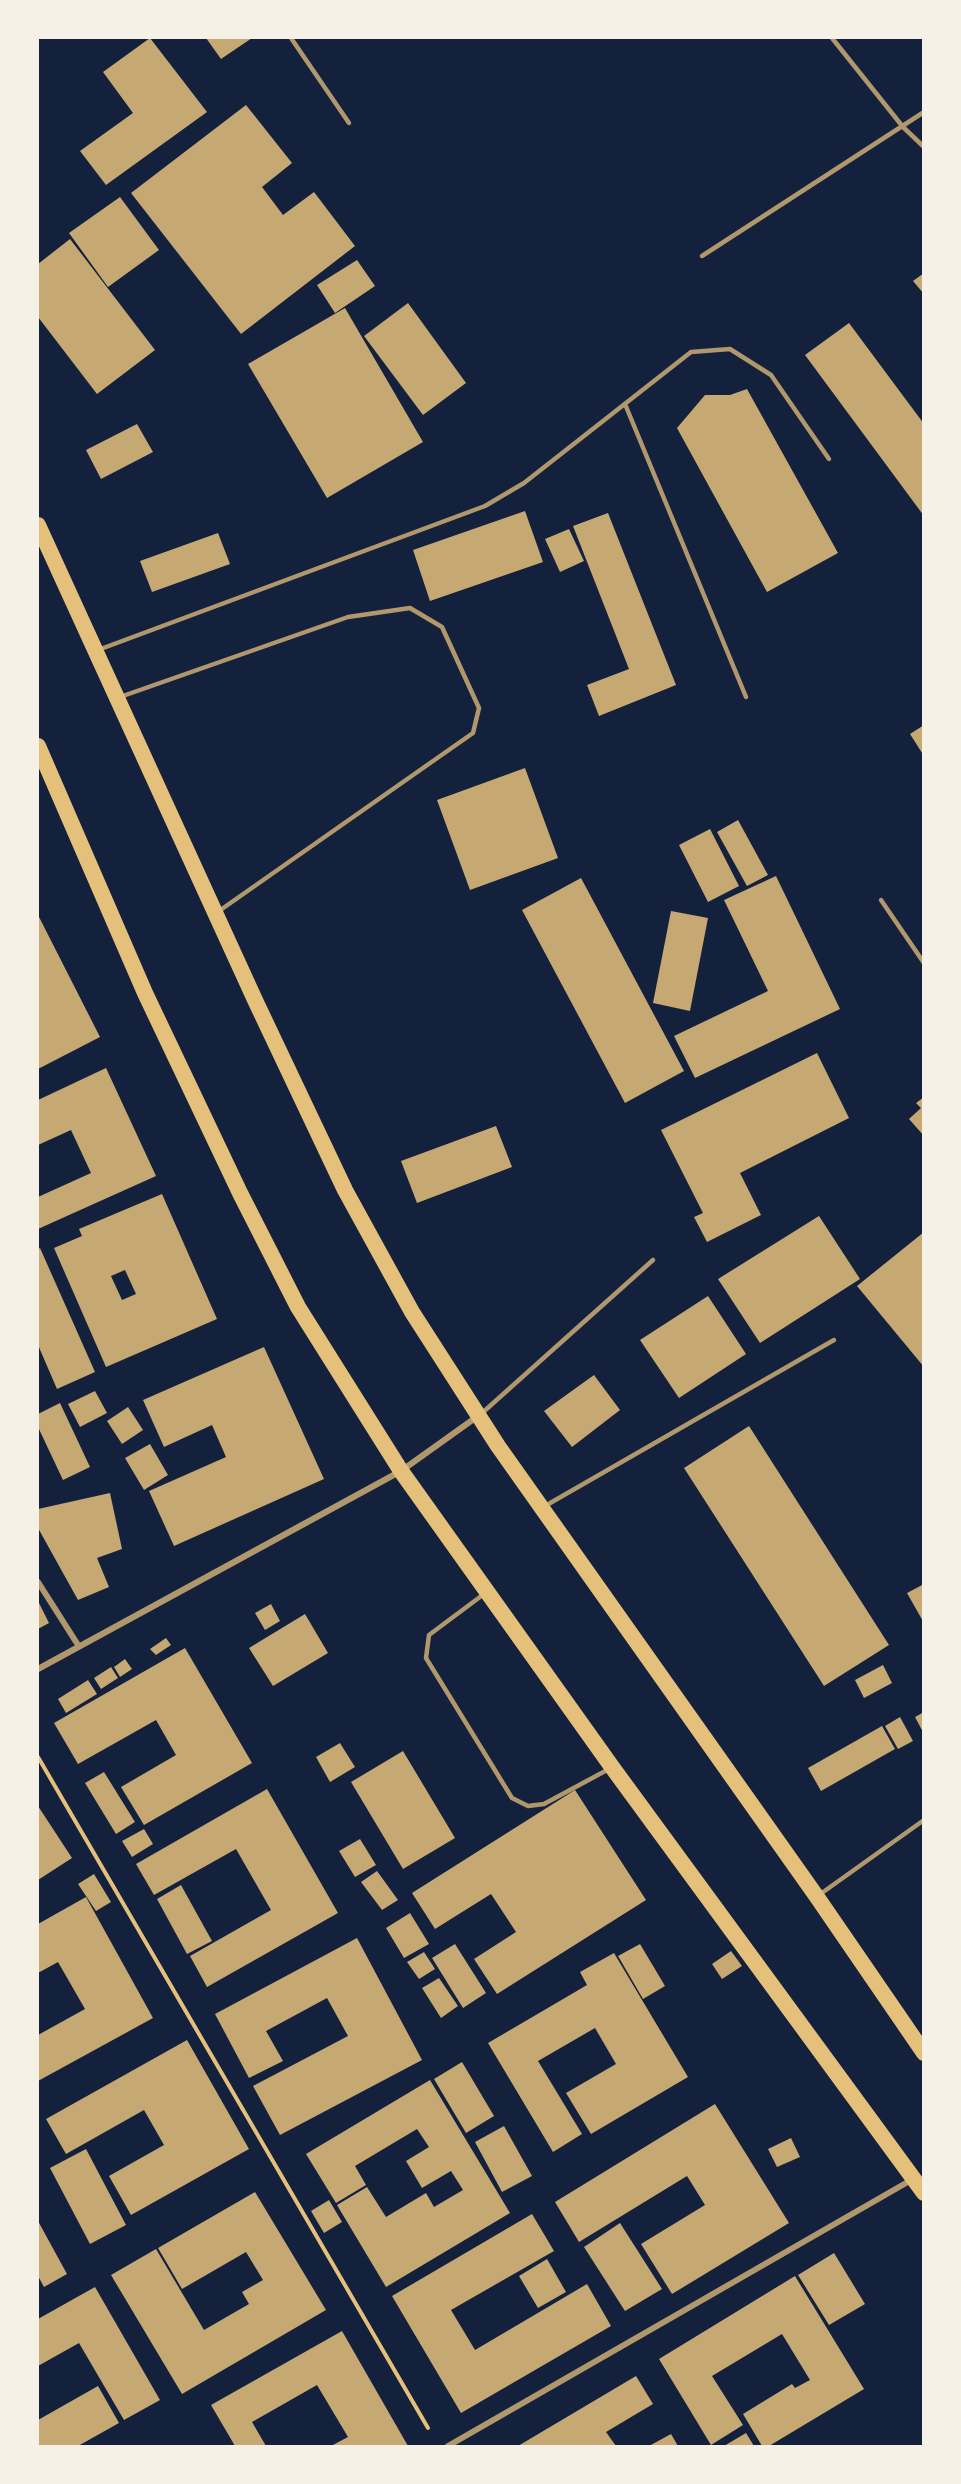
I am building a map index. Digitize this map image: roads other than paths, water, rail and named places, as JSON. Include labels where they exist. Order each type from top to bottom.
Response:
[{"type":"highway","points":[[38,525],[215,914],[345,1190],[412,1312],[478,1416],[817,1897],[924,2054]]},
{"type":"highway","points":[[38,746],[145,993],[240,1193],[298,1307],[401,1472],[612,1767],[919,2186]]},
{"type":"street","points":[[38,1669],[401,1472],[478,1416]]},
{"type":"street","points":[[38,1582],[78,1646]]},
{"type":"street","points":[[448,2446],[919,2186]]},
{"type":"lane","points":[[291,38],[349,123]]},
{"type":"lane","points":[[832,38],[903,127],[924,147]]},
{"type":"lane","points":[[702,256],[924,112]]},
{"type":"lane","points":[[95,651],[485,506],[524,483],[691,352],[730,349],[771,375],[830,459]]},
{"type":"lane","points":[[625,404],[746,697]]},
{"type":"lane","points":[[117,698],[348,617],[410,608],[441,627],[469,688],[478,708],[472,733],[215,914]]},
{"type":"lane","points":[[881,900],[924,963]]},
{"type":"lane","points":[[478,1416],[653,1260]]},
{"type":"lane","points":[[542,1508],[834,1340]]},
{"type":"lane","points":[[487,1592],[429,1635],[426,1658],[512,1798],[528,1806],[544,1804],[612,1767]]},
{"type":"lane","points":[[817,1897],[924,1820]]}]
